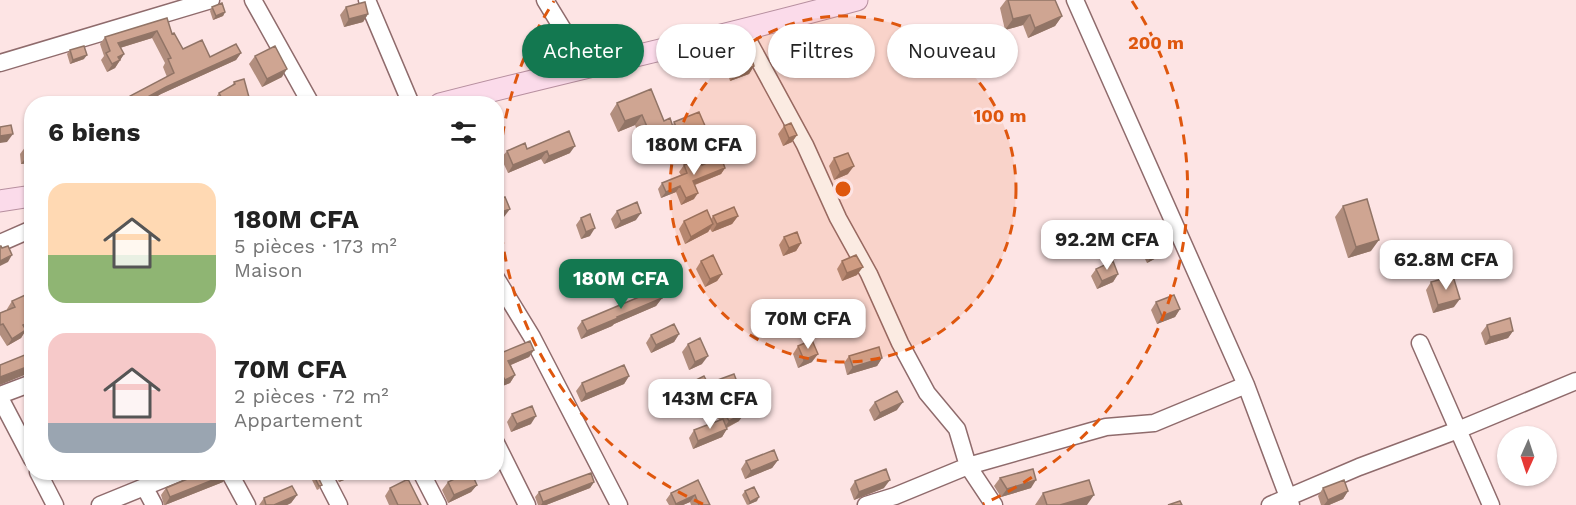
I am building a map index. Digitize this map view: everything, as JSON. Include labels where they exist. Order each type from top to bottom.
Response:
[{"type":"main road","points":[[756,27],[857,0]]},
{"type":"main road","points":[[472,96],[543,78]]},
{"type":"main road","points":[[0,201],[24,197]]},
{"type":"street","points":[[0,63],[211,0]]},
{"type":"street","points":[[253,0],[307,96]]},
{"type":"street","points":[[367,0],[408,96]]},
{"type":"street","points":[[545,0],[560,24]]},
{"type":"street","points":[[1075,0],[1246,385],[1290,502]]},
{"type":"street","points":[[756,55],[805,145],[838,218],[869,274],[911,363],[927,393],[957,429],[968,466],[994,505]]},
{"type":"street","points":[[0,243],[24,232]]},
{"type":"street","points":[[504,291],[532,337],[619,505]]},
{"type":"street","points":[[1420,343],[1491,505]]},
{"type":"street","points":[[1270,505],[1290,502],[1359,467],[1458,430],[1576,381]]},
{"type":"street","points":[[866,505],[897,500],[968,466],[1106,427],[1154,423],[1246,385]]},
{"type":"street","points":[[24,386],[0,396],[24,443]]},
{"type":"street","points":[[504,459],[527,505]]},
{"type":"street","points":[[42,480],[55,505]]},
{"type":"street","points":[[100,505],[163,480]]},
{"type":"street","points":[[234,480],[247,505]]},
{"type":"street","points":[[326,480],[339,505]]},
{"type":"street","points":[[425,480],[438,505]]},
{"type":"street","points":[[145,488],[154,505]]},
{"type":"building","points":[[1008,0],[1055,0],[1062,16],[1035,28],[1030,15],[1013,19]]},
{"type":"building","points":[[365,2],[368,14],[349,19],[346,7]]},
{"type":"building","points":[[222,3],[225,12],[216,16],[212,7]]},
{"type":"building","points":[[167,18],[172,34],[174,33],[183,49],[202,40],[210,57],[236,44],[241,53],[150,96],[130,96],[174,73],[168,59],[171,58],[157,31],[118,43],[124,54],[118,57],[120,60],[112,64],[106,53],[110,51],[105,37]]},
{"type":"building","points":[[84,46],[87,55],[73,60],[70,50]]},
{"type":"building","points":[[275,46],[287,69],[267,79],[255,56]]},
{"type":"building","points":[[244,79],[249,96],[221,96],[219,93],[235,84],[234,82]]},
{"type":"building","points":[[651,89],[664,121],[670,118],[673,127],[651,136],[642,115],[625,121],[617,103]]},
{"type":"building","points":[[699,112],[706,128],[681,138],[674,122]]},
{"type":"building","points":[[791,123],[797,135],[789,138],[784,126]]},
{"type":"building","points":[[11,125],[13,134],[0,136],[0,127]]},
{"type":"building","points":[[569,131],[575,146],[549,156],[547,151],[513,165],[507,151],[525,143],[527,149]]},
{"type":"building","points":[[848,153],[854,166],[840,172],[834,158]]},
{"type":"building","points":[[721,157],[725,168],[693,181],[698,193],[686,198],[680,186],[666,192],[662,183],[687,173],[684,165],[699,159],[702,165]]},
{"type":"building","points":[[504,197],[510,209],[504,211]]},
{"type":"building","points":[[1367,199],[1379,240],[1356,247],[1343,206]]},
{"type":"building","points":[[637,202],[641,213],[621,221],[617,211]]},
{"type":"building","points":[[734,207],[738,216],[717,224],[713,216]]},
{"type":"building","points":[[707,210],[713,224],[691,237],[684,221]]},
{"type":"building","points":[[590,214],[595,228],[586,232],[581,218]]},
{"type":"building","points":[[797,232],[801,243],[789,248],[784,237]]},
{"type":"building","points":[[1158,244],[1163,252],[1150,259],[1145,251]]},
{"type":"building","points":[[0,246],[2,248],[8,246],[12,255],[0,261]]},
{"type":"building","points":[[713,255],[722,274],[710,279],[701,261]]},
{"type":"building","points":[[856,255],[863,267],[847,273],[842,261]]},
{"type":"building","points":[[1113,261],[1118,274],[1102,281],[1096,269]]},
{"type":"building","points":[[1453,276],[1460,299],[1438,305],[1431,282]]},
{"type":"building","points":[[658,289],[662,298],[587,331],[582,321]]},
{"type":"building","points":[[1174,295],[1180,309],[1162,316],[1156,302]]},
{"type":"building","points":[[24,296],[24,331],[12,339],[3,324],[0,325],[0,313],[15,307],[12,301]]},
{"type":"building","points":[[1510,318],[1513,331],[1490,337],[1487,325]]},
{"type":"building","points":[[674,324],[679,334],[656,345],[651,335]]},
{"type":"building","points":[[700,338],[708,356],[695,362],[688,344]]},
{"type":"building","points":[[812,340],[818,354],[804,360],[798,346]]},
{"type":"building","points":[[530,341],[534,350],[508,361],[515,375],[505,380],[504,352]]},
{"type":"building","points":[[879,347],[882,358],[853,367],[849,356]]},
{"type":"building","points":[[24,355],[24,368],[0,377],[0,365]]},
{"type":"building","points":[[624,365],[629,376],[586,394],[582,383]]},
{"type":"building","points":[[734,374],[739,387],[733,389],[745,413],[729,421],[723,411],[726,409],[715,381]]},
{"type":"building","points":[[704,376],[710,387],[693,394],[688,384]]},
{"type":"building","points":[[897,391],[903,402],[880,413],[875,402]]},
{"type":"building","points":[[532,406],[536,416],[517,424],[512,414]]},
{"type":"building","points":[[723,419],[727,429],[698,441],[694,430]]},
{"type":"building","points":[[774,450],[778,460],[751,471],[746,461]]},
{"type":"building","points":[[886,469],[890,480],[859,492],[855,481]]},
{"type":"building","points":[[1033,469],[1036,480],[1007,489],[1000,478]]},
{"type":"building","points":[[591,473],[594,482],[543,502],[539,492]]},
{"type":"building","points":[[185,480],[213,480],[170,497],[166,488]]},
{"type":"building","points":[[408,480],[421,505],[398,505],[390,488]]},
{"type":"building","points":[[475,480],[477,485],[454,495],[448,482]]},
{"type":"building","points":[[698,480],[710,505],[699,505],[695,495],[676,504],[671,493]]},
{"type":"building","points":[[1089,480],[1094,495],[1060,505],[1047,505],[1043,493]]},
{"type":"building","points":[[1344,480],[1348,491],[1328,500],[1323,488]]},
{"type":"building","points":[[292,486],[297,495],[274,505],[266,505],[264,498]]},
{"type":"building","points":[[754,487],[759,497],[750,502],[745,491]]},
{"type":"building","points":[[1180,501],[1182,505],[1168,505]]}]
